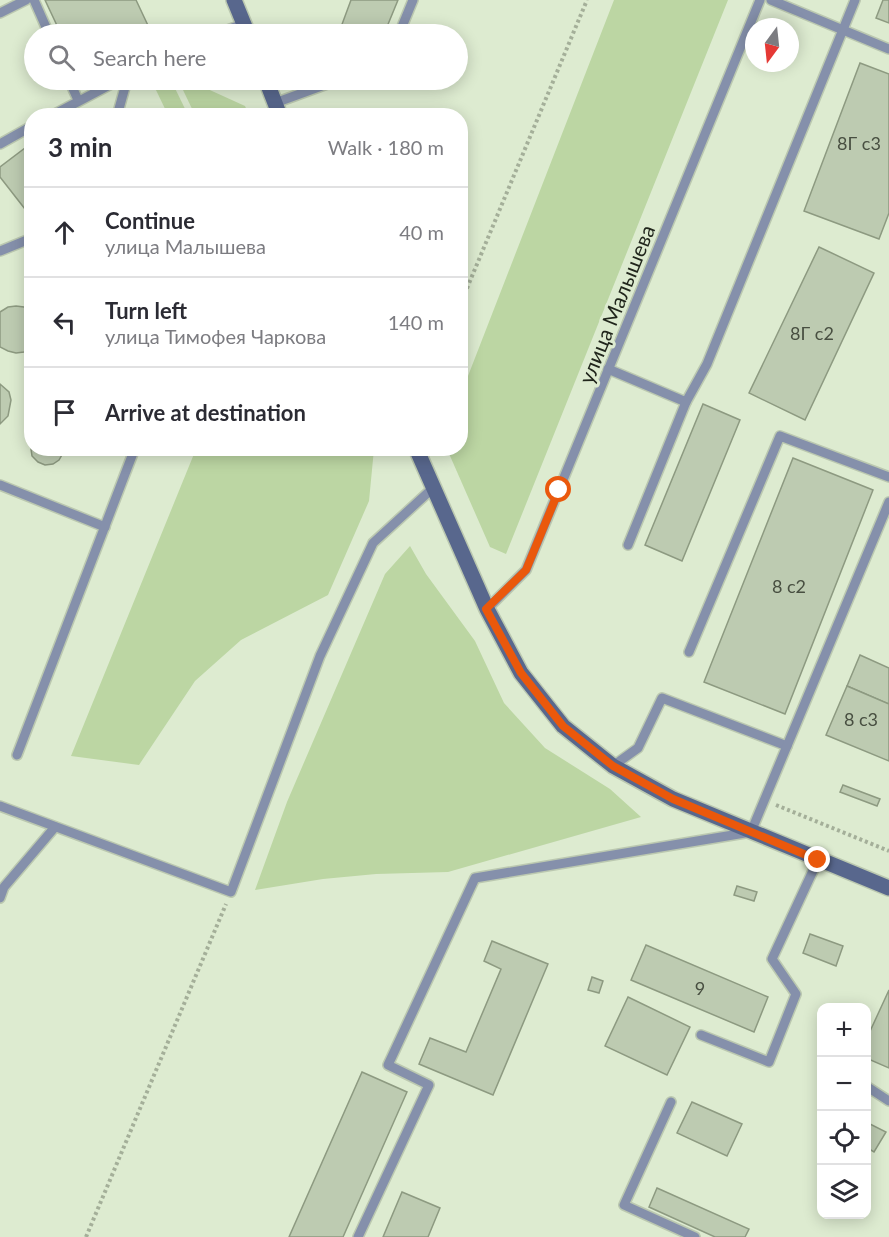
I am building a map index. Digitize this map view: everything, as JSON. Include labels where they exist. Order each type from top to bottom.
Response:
[{"type":"main road","points":[[234,0],[243,24]]},
{"type":"main road","points":[[270,90],[277,108]]},
{"type":"main road","points":[[419,456],[486,609],[521,673],[563,726],[613,766],[673,799],[818,860],[888,885]]},
{"type":"lane","points":[[0,14],[26,0]]},
{"type":"lane","points":[[33,0],[44,24]]},
{"type":"lane","points":[[403,24],[413,0]]},
{"type":"lane","name":"улица Малышева","points":[[486,609],[526,570],[760,0]]},
{"type":"lane","points":[[771,0],[889,49]]},
{"type":"lane","points":[[628,545],[686,402],[707,364],[855,0]]},
{"type":"lane","points":[[74,90],[78,100]]},
{"type":"lane","points":[[64,108],[98,90]]},
{"type":"lane","points":[[119,108],[124,90]]},
{"type":"lane","points":[[282,108],[318,90]]},
{"type":"lane","points":[[0,144],[24,130]]},
{"type":"lane","points":[[0,251],[24,241]]},
{"type":"lane","points":[[608,369],[686,402]]},
{"type":"lane","points":[[689,652],[780,436],[889,477]]},
{"type":"lane","points":[[17,754],[132,456]]},
{"type":"lane","points":[[0,484],[105,527]]},
{"type":"lane","points":[[0,806],[231,892],[320,656],[373,543],[433,489]]},
{"type":"lane","points":[[358,1237],[429,1085],[388,1065],[475,878],[751,832],[889,502]]},
{"type":"lane","points":[[613,766],[638,748],[662,698],[787,746]]},
{"type":"lane","points":[[0,898],[4,887],[55,827]]},
{"type":"lane","points":[[701,1035],[769,1062],[796,994],[772,959],[818,860]]},
{"type":"lane","points":[[871,1089],[889,1101]]},
{"type":"lane","points":[[671,1102],[624,1205],[695,1237]]},
{"type":"path","points":[[468,286],[587,0]]},
{"type":"path","points":[[764,801],[889,851]]},
{"type":"path","points":[[86,1237],[231,892]]},
{"type":"green space","points":[[614,0],[728,0],[506,554],[490,547],[450,456],[468,456],[468,376]]},
{"type":"green space","points":[[156,90],[176,90],[185,108],[165,108]]},
{"type":"green space","points":[[183,90],[210,90],[246,108],[192,108]]},
{"type":"green space","points":[[193,456],[373,456],[369,501],[328,595],[241,640],[195,681],[139,765],[71,756]]},
{"type":"green space","points":[[410,546],[426,574],[475,641],[504,703],[545,748],[610,789],[641,817],[448,872],[376,874],[323,879],[255,890],[287,802],[385,574]]},
{"type":"building","points":[[45,0],[136,0],[147,24],[56,24]]},
{"type":"building","points":[[351,0],[398,0],[388,24],[342,24]]},
{"type":"building","points":[[883,0],[889,0],[889,23],[876,18]]},
{"type":"building","points":[[860,63],[889,74],[889,213],[879,239],[804,211]]},
{"type":"building","points":[[24,149],[24,208],[0,177],[0,167]]},
{"type":"building","points":[[819,247],[874,273],[805,420],[749,393]]},
{"type":"building","points":[[8,307],[24,307],[24,352],[16,353],[0,347],[0,312]]},
{"type":"building","points":[[0,384],[9,392],[11,400],[8,416],[0,424]]},
{"type":"building","points":[[703,404],[740,420],[682,561],[645,545]]},
{"type":"building","points":[[32,456],[61,456],[53,464],[45,465]]},
{"type":"building","points":[[793,458],[873,490],[785,714],[704,682]]},
{"type":"building","points":[[860,655],[889,668],[889,704],[847,686]]},
{"type":"building","points":[[847,686],[889,704],[889,761],[826,735]]},
{"type":"building","points":[[843,785],[880,799],[877,806],[840,792]]},
{"type":"building","points":[[737,886],[757,892],[754,901],[734,895]]},
{"type":"building","points":[[810,934],[843,946],[836,966],[803,953]]},
{"type":"building","points":[[492,941],[548,964],[493,1095],[419,1064],[430,1038],[466,1052],[501,969],[484,961]]},
{"type":"building","points":[[646,945],[768,997],[754,1032],[631,980]]},
{"type":"building","points":[[592,977],[603,981],[599,993],[588,990]]},
{"type":"building","points":[[889,990],[889,1068],[871,1060],[871,1029]]},
{"type":"building","points":[[628,997],[690,1027],[667,1075],[605,1046]]},
{"type":"building","points":[[362,1072],[407,1092],[343,1237],[289,1237]]},
{"type":"building","points":[[692,1102],[742,1124],[727,1156],[677,1133]]},
{"type":"building","points":[[871,1124],[886,1132],[874,1152],[871,1150]]},
{"type":"building","points":[[657,1188],[749,1229],[745,1237],[715,1237],[649,1207]]},
{"type":"building","points":[[402,1192],[440,1208],[428,1237],[383,1237]]},
{"type":"route","points":[[559,490],[526,570],[486,609],[521,673],[563,726],[613,766],[673,799],[818,860]]}]
